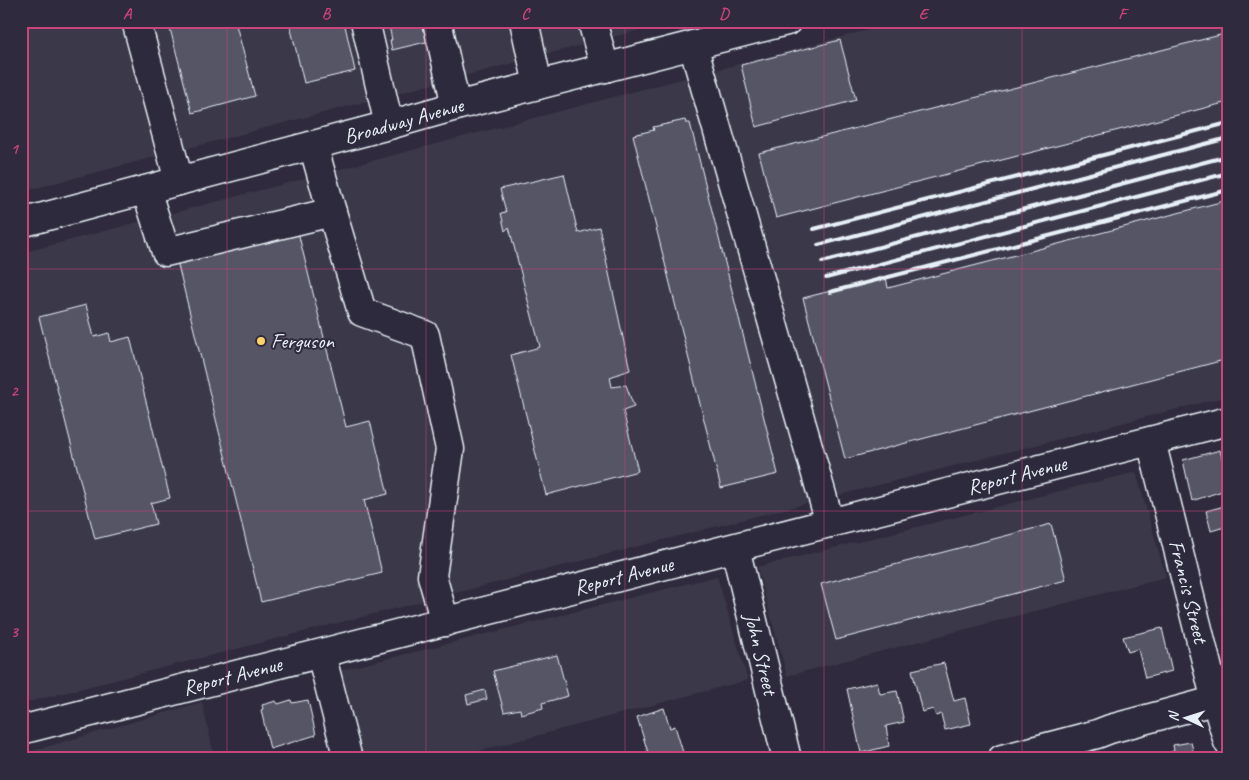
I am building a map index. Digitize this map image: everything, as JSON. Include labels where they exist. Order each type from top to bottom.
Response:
[{"type":"street","points":[[136,21],[179,181]]},
{"type":"street","points":[[365,21],[389,125]]},
{"type":"street","points":[[437,21],[456,106]]},
{"type":"street","points":[[524,21],[538,85]]},
{"type":"street","points":[[592,21],[605,68]]},
{"type":"street","name":"Broadway Avenue","points":[[21,224],[456,106],[787,21]]},
{"type":"street","points":[[692,45],[830,523]]},
{"type":"street","points":[[313,145],[362,312],[425,334],[450,449],[432,576],[445,622]]},
{"type":"street","points":[[146,190],[166,252],[332,212]]},
{"type":"street","name":"Report Avenue","points":[[21,730],[1228,421]]},
{"type":"street","name":"Francis Street","points":[[1151,441],[1222,699],[1223,721],[1228,742]]},
{"type":"street","name":"John Street","points":[[735,548],[787,759]]},
{"type":"street","points":[[321,654],[348,759]]},
{"type":"street","points":[[1002,759],[1222,699]]},
{"type":"shaded area","points":[[21,21],[674,21],[21,192]]},
{"type":"shaded area","points":[[902,21],[1228,21],[1228,396],[21,704],[21,253]]},
{"type":"shaded area","points":[[1136,472],[1166,577],[787,676],[757,567]]},
{"type":"shaded area","points":[[717,576],[748,680],[449,759],[362,759],[338,671]]},
{"type":"shaded area","points":[[202,702],[215,759],[21,759],[21,754]]},
{"type":"building","points":[[168,21],[235,21],[255,96],[192,113]]},
{"type":"building","points":[[289,21],[344,21],[355,71],[304,83]]},
{"type":"building","points":[[388,21],[421,21],[423,31],[427,30],[430,41],[392,50]]},
{"type":"building","points":[[1228,33],[1228,102],[776,218],[759,153]]},
{"type":"building","points":[[840,40],[856,100],[756,127],[741,65]]},
{"type":"building","points":[[685,120],[686,123],[690,123],[778,474],[721,488],[633,135],[654,130],[653,127]]},
{"type":"building","points":[[564,174],[578,233],[599,227],[630,370],[610,377],[612,387],[626,385],[634,407],[623,411],[638,471],[546,495],[511,355],[540,347],[509,227],[505,231],[501,213],[506,212],[500,189]]},
{"type":"building","points":[[1228,200],[1228,359],[845,459],[803,298],[886,277],[888,288]]},
{"type":"building","name":"Ferguson","points":[[298,232],[346,427],[370,421],[388,494],[364,500],[382,573],[261,602],[177,261]]},
{"type":"building","points":[[86,305],[94,337],[109,333],[111,342],[130,337],[170,498],[151,503],[156,524],[95,539],[39,317]]},
{"type":"building","points":[[1228,449],[1228,466],[1224,450]]},
{"type":"building","points":[[1220,450],[1228,489],[1192,501],[1183,460]]},
{"type":"building","points":[[1228,505],[1228,526],[1211,531],[1206,511]]},
{"type":"building","points":[[1051,524],[1066,580],[836,640],[821,584]]},
{"type":"building","points":[[1228,608],[1228,633],[1222,609]]},
{"type":"building","points":[[1162,628],[1172,671],[1145,678],[1138,649],[1128,652],[1123,637]]},
{"type":"building","points":[[557,655],[568,696],[542,703],[543,708],[521,714],[520,709],[504,712],[493,671]]},
{"type":"building","points":[[944,663],[954,701],[965,698],[971,724],[945,730],[941,714],[936,716],[933,709],[922,712],[912,670]]},
{"type":"building","points":[[877,682],[880,694],[897,691],[904,722],[886,726],[889,746],[861,753],[847,689]]},
{"type":"building","points":[[485,690],[487,699],[468,704],[466,695]]},
{"type":"building","points":[[291,700],[292,703],[308,700],[316,735],[270,749],[261,710],[263,709],[262,705],[276,701],[278,704]]},
{"type":"building","points":[[664,708],[670,728],[675,726],[685,759],[650,759],[637,717]]},
{"type":"building","points":[[1191,742],[1195,759],[1165,759],[1164,754],[1174,751],[1173,745]]},
{"type":"building","points":[[164,754],[165,759],[146,759]]},
{"type":"railway","points":[[814,229],[1228,123]]},
{"type":"railway","points":[[818,245],[1228,138]]},
{"type":"railway","points":[[822,262],[1228,156]]},
{"type":"railway","points":[[826,278],[1228,173]]},
{"type":"railway","points":[[830,292],[1228,190]]},
{"type":"place","name":"Ferguson","points":[[261,341]]}]
